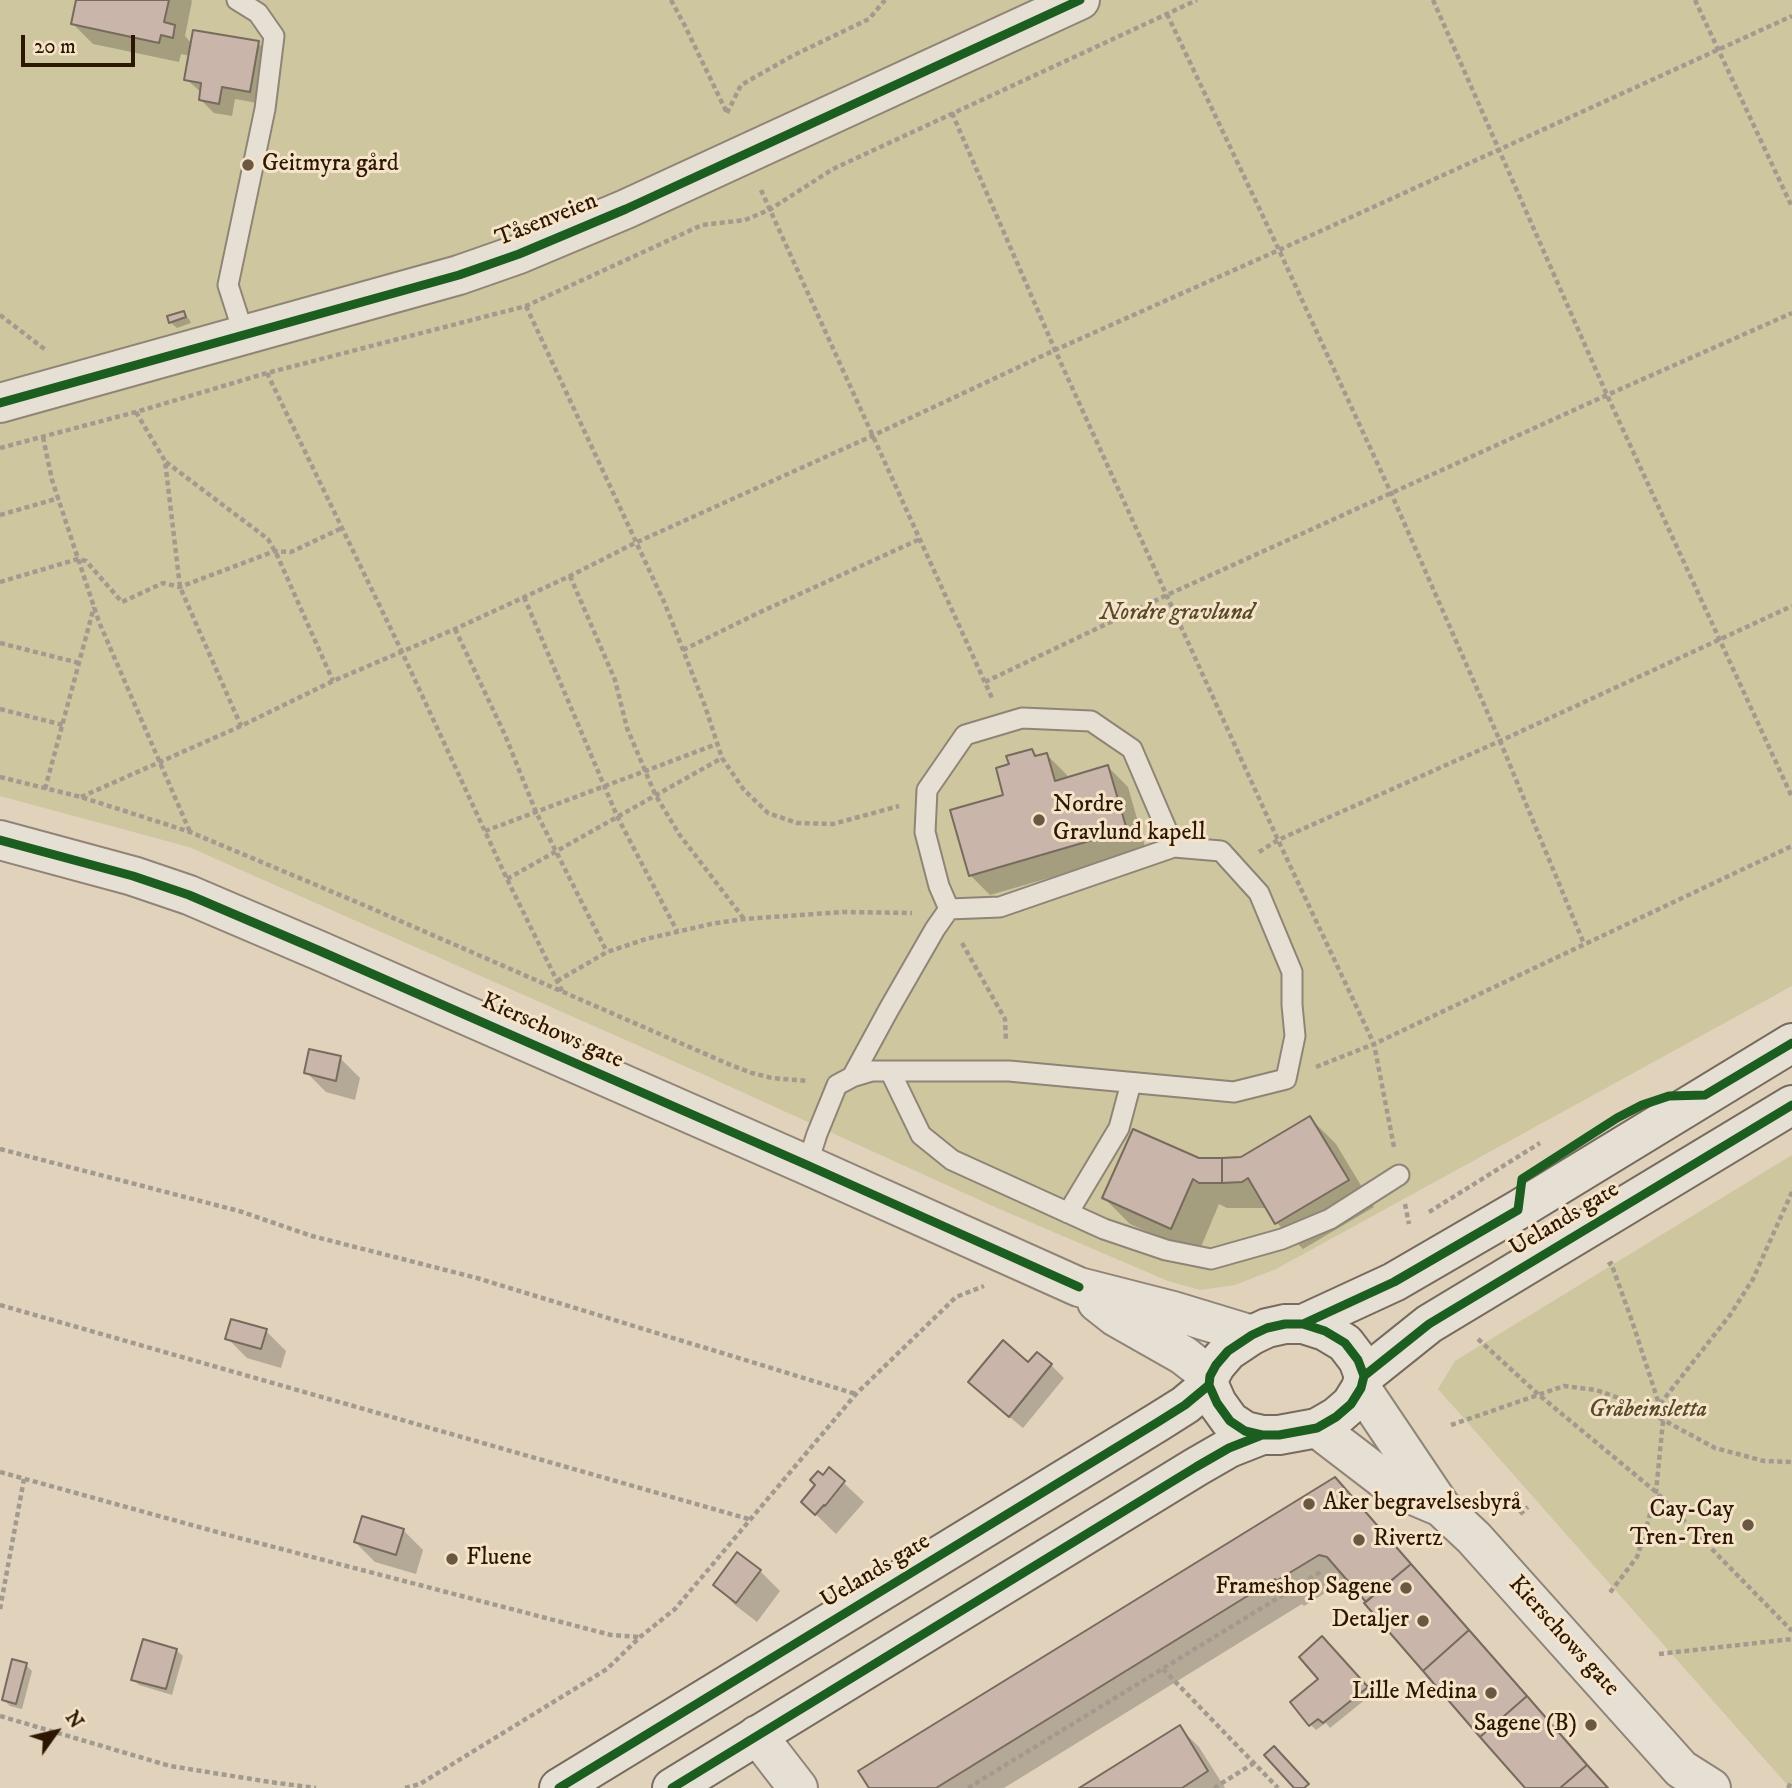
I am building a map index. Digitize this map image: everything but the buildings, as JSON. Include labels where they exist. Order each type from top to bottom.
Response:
[{"type":"street","name":"Tåsenveien","points":[[0,402],[459,275],[519,254],[626,209],[1080,0]]},
{"type":"street","name":"Kierschows gate","points":[[0,840],[121,872],[189,895],[1079,1287],[1252,1335]]},
{"type":"street","name":"Uelands gate","points":[[1303,1324],[1394,1282],[1518,1210],[1792,1043]]},
{"type":"street","name":"Uelands gate","points":[[1210,1380],[1217,1403],[1230,1421],[1245,1431],[1279,1435],[1317,1428],[1351,1404],[1362,1382],[1429,1324],[1792,1105]]},
{"type":"street","name":"Kierschows gate","points":[[1079,1287],[1116,1317],[1183,1355],[1210,1380]]},
{"type":"street","name":"Uelands gate","points":[[559,1788],[1185,1405],[1210,1380],[1216,1365],[1228,1351],[1252,1335],[1285,1324],[1303,1324],[1325,1331],[1346,1343],[1358,1360],[1362,1382]]},
{"type":"street","name":"Kierschows gate","points":[[1362,1382],[1441,1507],[1482,1547],[1693,1782]]},
{"type":"street","name":"Kierschows gate","points":[[1317,1428],[1394,1487],[1441,1507]]},
{"type":"street","name":"Uelands gate","points":[[672,1788],[1229,1448],[1262,1435]]},
{"type":"street","points":[[757,1735],[798,1788]]},
{"type":"lane","points":[[237,0],[258,13],[274,36],[265,109],[228,285],[244,335]]},
{"type":"lane","points":[[807,1166],[817,1134],[845,1081],[945,915],[925,832],[927,790],[965,735],[1022,718],[1091,721],[1132,749],[1174,847]]},
{"type":"lane","points":[[845,1081],[872,1071],[1009,1072],[1234,1091],[1286,1079],[1295,1036],[1292,972],[1259,893],[1221,851],[1174,847],[1000,907],[945,915]]},
{"type":"lane","points":[[890,1071],[921,1135],[952,1160],[1104,1229],[1166,1250],[1211,1259],[1282,1239],[1330,1219],[1399,1175]]},
{"type":"lane","points":[[1068,1213],[1119,1128],[1131,1083]]},
{"type":"path","points":[[671,0],[732,122]]},
{"type":"path","points":[[727,113],[741,85],[794,55],[869,19],[885,0]]},
{"type":"path","points":[[1433,0],[1607,395],[1792,797]]},
{"type":"path","points":[[1695,0],[1792,207]]},
{"type":"path","points":[[1167,14],[1391,493],[1500,741],[1584,944]]},
{"type":"path","points":[[81,797],[241,726],[333,681],[455,629],[1055,350],[1792,16]]},
{"type":"path","points":[[952,113],[1055,350],[1374,1044],[1409,1224]]},
{"type":"path","points":[[759,185],[1003,724]]},
{"type":"path","points":[[526,306],[664,604],[705,706],[722,758],[744,790],[768,813],[797,823],[833,824],[906,805],[927,790]]},
{"type":"path","points":[[985,682],[1167,595],[1792,313]]},
{"type":"path","points":[[0,315],[41,344],[78,380]]},
{"type":"path","points":[[267,373],[562,992]]},
{"type":"path","points":[[136,412],[165,461],[268,539],[333,681]]},
{"type":"path","points":[[43,437],[52,480],[93,607],[190,832]]},
{"type":"path","points":[[165,461],[180,587],[241,726]]},
{"type":"path","points":[[0,515],[59,498]]},
{"type":"path","points":[[0,582],[78,559],[86,561],[122,602],[163,583],[180,587],[275,551],[291,552],[342,528]]},
{"type":"path","points":[[683,650],[920,539]]},
{"type":"path","points":[[570,576],[615,680],[627,728],[655,794],[679,834],[744,919]]},
{"type":"path","points":[[524,597],[603,786],[677,931]]},
{"type":"path","points":[[1236,868],[1278,839],[1500,741],[1792,606]]},
{"type":"path","points":[[46,789],[93,607]]},
{"type":"path","points":[[455,629],[505,735],[537,812],[607,952]]},
{"type":"path","points":[[0,643],[79,663]]},
{"type":"path","points":[[0,709],[63,724]]},
{"type":"path","points":[[485,831],[717,744]]},
{"type":"path","points":[[507,879],[722,758]]},
{"type":"path","points":[[0,777],[81,797],[190,832],[752,1073],[772,1078],[845,1081]]},
{"type":"path","points":[[1286,1079],[1374,1044],[1792,846]]},
{"type":"path","points":[[557,981],[607,952],[646,939],[744,919],[843,912],[945,915],[1004,1019],[1009,1072]]},
{"type":"path","points":[[1429,1212],[1541,1143]]},
{"type":"path","points":[[0,1149],[239,1212],[312,1236],[477,1278],[856,1394]]},
{"type":"path","points":[[1659,1404],[1730,1315],[1753,1279],[1792,1192]]},
{"type":"path","points":[[1608,1595],[1637,1557],[1656,1492],[1663,1421],[1611,1263]]},
{"type":"path","points":[[405,1788],[420,1784],[607,1669],[640,1637],[675,1609],[856,1394],[956,1297],[988,1284]]},
{"type":"path","points":[[0,1305],[751,1520]]},
{"type":"path","points":[[1478,1339],[1539,1395],[1656,1492],[1792,1631]]},
{"type":"path","points":[[1451,1424],[1564,1386],[1596,1390],[1630,1402],[1715,1448],[1765,1461],[1792,1462]]},
{"type":"path","points":[[0,1472],[611,1635],[640,1637]]},
{"type":"path","points":[[0,1609],[24,1479]]},
{"type":"path","points":[[1520,1514],[1528,1507]]},
{"type":"path","points":[[968,1788],[1322,1572]]},
{"type":"path","points":[[1659,1654],[1792,1639]]},
{"type":"path","points":[[1163,1669],[1278,1788]]},
{"type":"path","points":[[0,1716],[170,1766],[316,1788]]},
{"type":"path","points":[[1214,1788],[1254,1763]]},
{"type":"path","points":[[1788,1788],[1792,1781]]},
{"type":"green space","name":"Nordre gravlund","points":[[0,0],[1792,0],[1792,986],[1276,1269],[1235,1285],[1200,1290],[1168,1281],[995,1207],[698,1072],[189,847],[0,796]]},
{"type":"green space","name":"Gråbeinsletta","points":[[1792,1155],[1790,1788],[1438,1389],[1455,1361]]},
{"type":"cycle path","points":[[0,403],[459,275],[519,254],[626,209],[1080,0]]},
{"type":"cycle path","points":[[0,840],[133,876],[189,895],[1079,1287]]},
{"type":"cycle path","points":[[1303,1324],[1394,1282],[1518,1210],[1522,1179],[1617,1118],[1642,1105],[1669,1096],[1705,1095],[1792,1043]]},
{"type":"cycle path","points":[[1364,1376],[1429,1324],[1792,1105]]},
{"type":"cycle path","points":[[1285,1324],[1303,1324],[1325,1331],[1345,1343],[1358,1360],[1364,1376],[1361,1388],[1351,1404],[1317,1428],[1279,1435],[1245,1431],[1230,1421],[1217,1403],[1209,1385],[1210,1376],[1228,1351],[1252,1335],[1285,1324]]},
{"type":"cycle path","points":[[559,1788],[1158,1422],[1209,1385]]},
{"type":"cycle path","points":[[672,1788],[1196,1467],[1229,1448],[1262,1435]]},
{"type":"place","name":"Geitmyra gård","points":[[248,165]]},
{"type":"place","name":"Nordre Gravlund kapell","points":[[1039,820]]},
{"type":"place","name":"Aker begravelsesbyrå","points":[[1309,1504]]},
{"type":"place","name":"Cay-Cay Tren-Tren","points":[[1748,1525]]},
{"type":"place","name":"Rivertz","points":[[1359,1540]]},
{"type":"place","name":"Fluene","points":[[452,1559]]},
{"type":"place","name":"Frameshop Sagene","points":[[1406,1588]]},
{"type":"place","name":"Detaljer","points":[[1423,1621]]},
{"type":"place","name":"Lille Medina","points":[[1491,1693]]},
{"type":"place","name":"Sagene (B)","points":[[1591,1725]]}]
